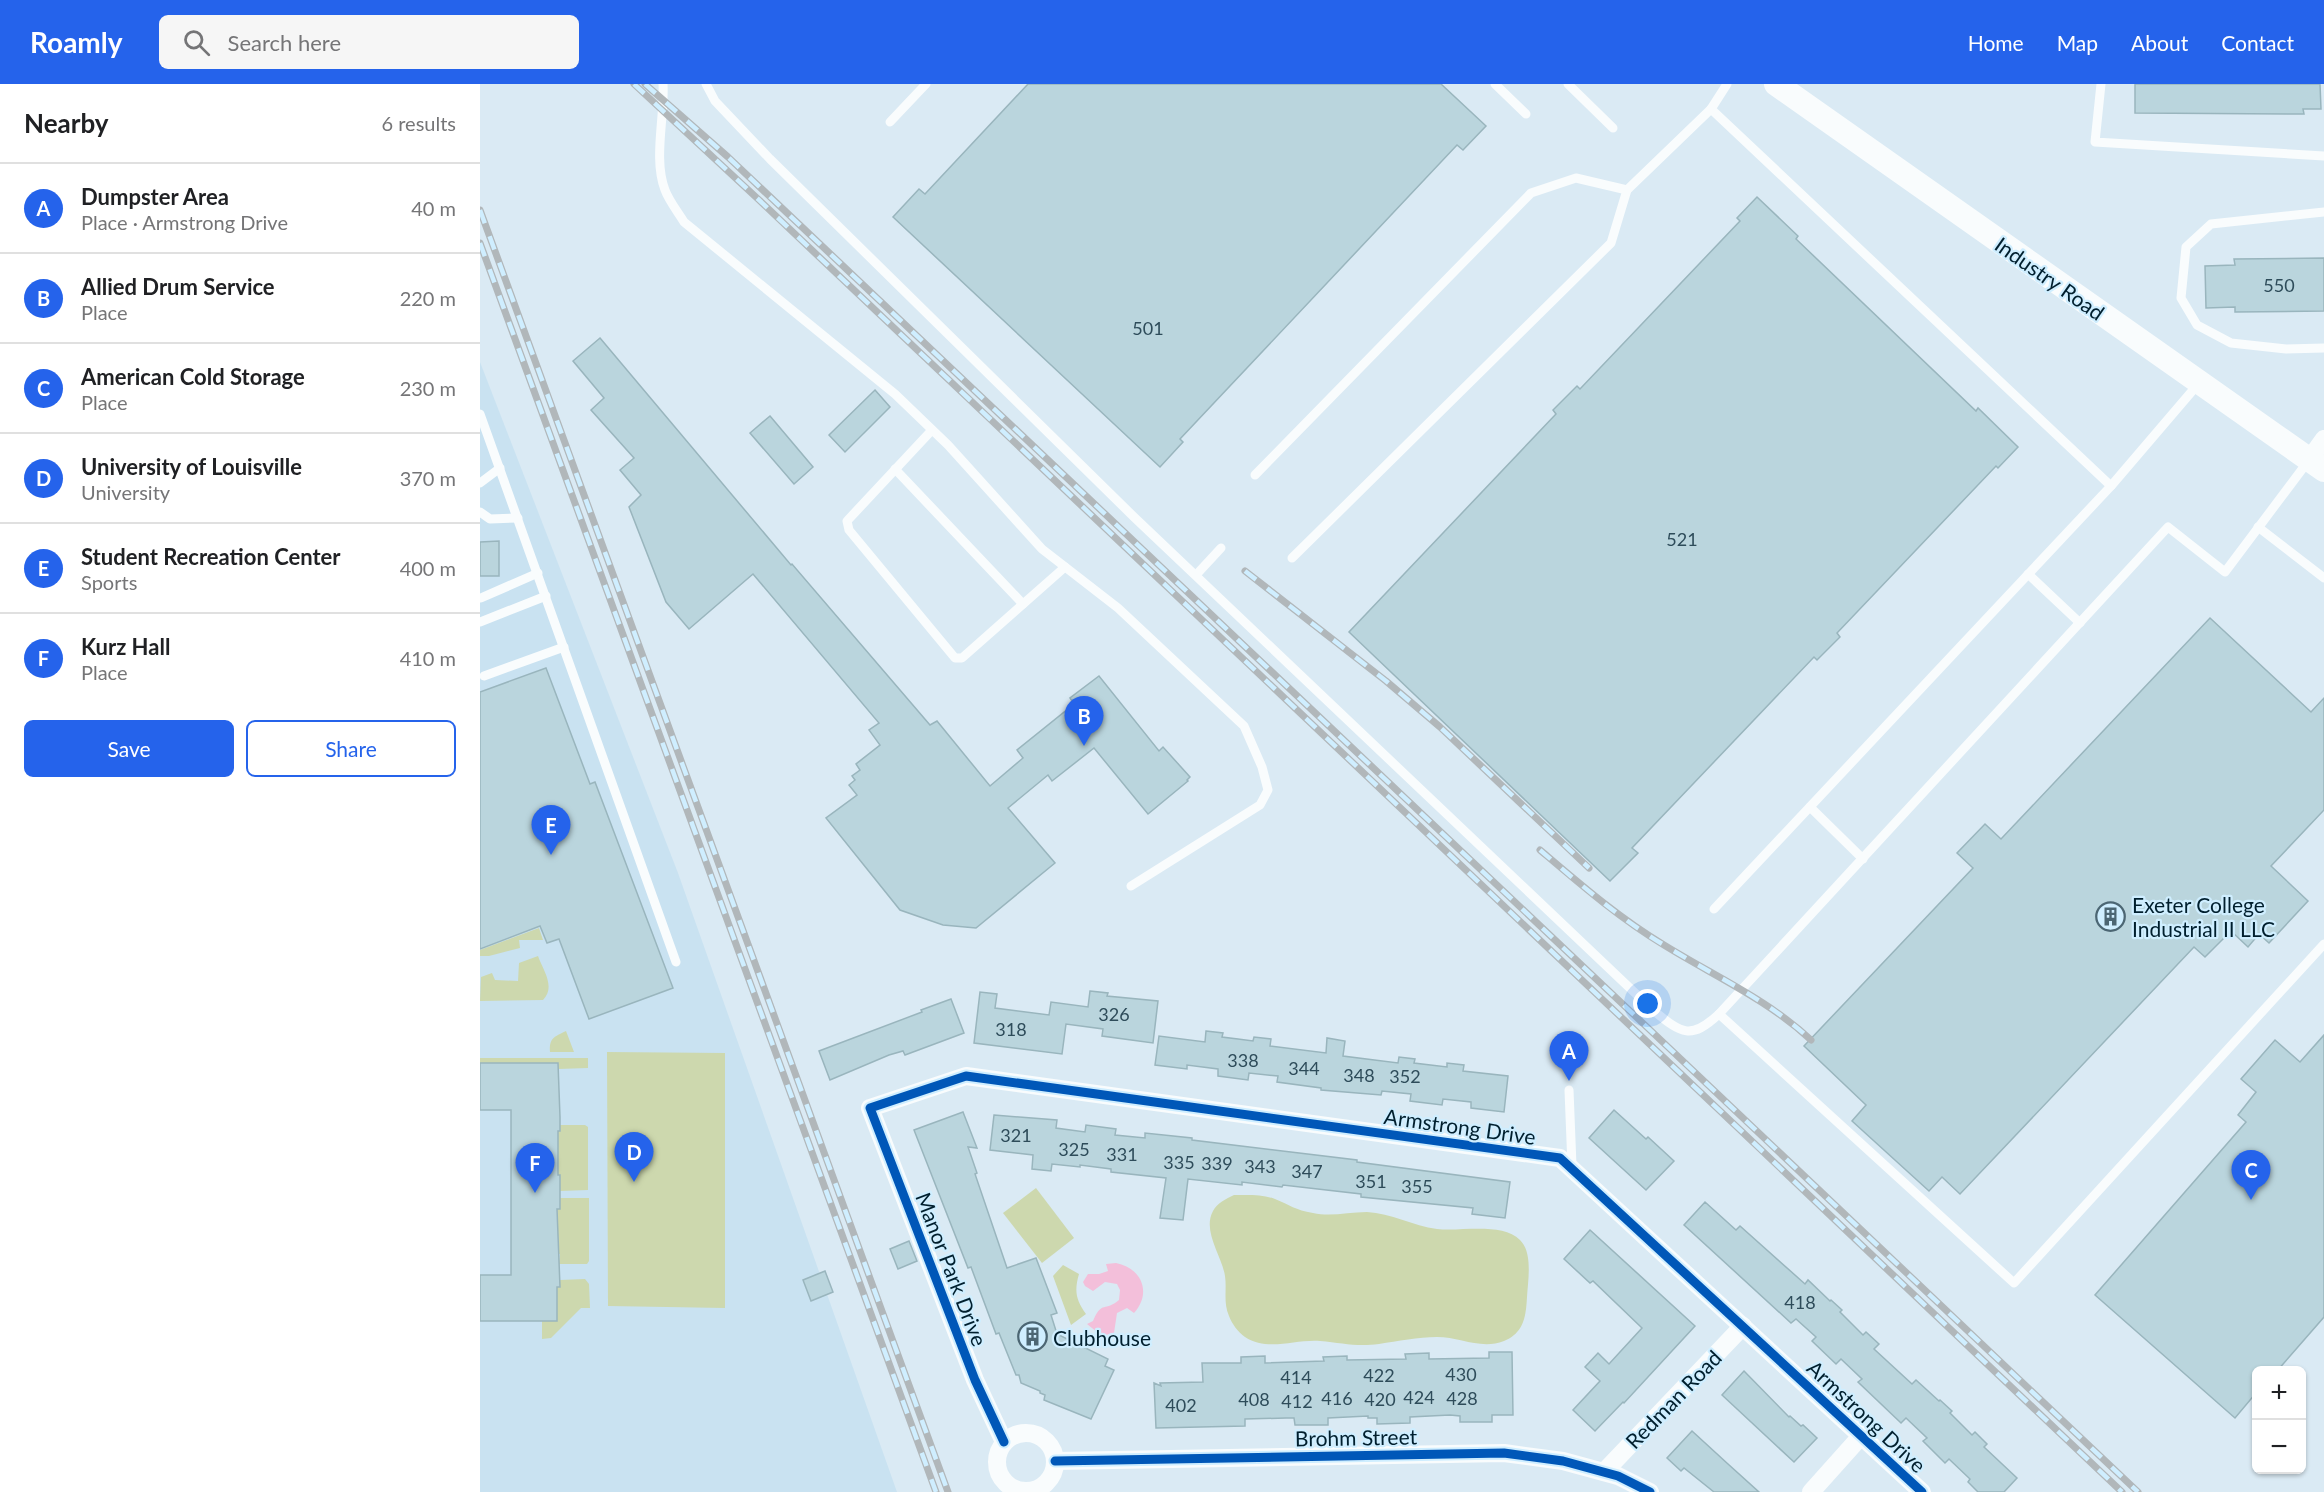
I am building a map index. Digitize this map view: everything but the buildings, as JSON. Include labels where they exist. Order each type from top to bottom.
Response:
[{"type":"main road","name":"Industry Road","points":[[1776,84],[2316,465]]},
{"type":"street","points":[[2316,465],[2324,439]]},
{"type":"street","name":"Armstrong Drive","points":[[870,1108],[966,1076],[1560,1158],[1923,1492]]},
{"type":"street","name":"Manor Park Drive","points":[[870,1108],[975,1380],[1004,1442]]},
{"type":"street","name":"Redman Road","points":[[1604,1472],[1743,1326]]},
{"type":"street","points":[[1025,1433],[1036,1435],[1046,1441],[1053,1450],[1055,1461],[1053,1473],[1047,1482],[1038,1491],[1026,1492],[1015,1491],[1005,1484],[996,1463],[998,1452],[1004,1442],[1014,1435],[1025,1433]]},
{"type":"street","points":[[1811,1492],[1862,1435]]},
{"type":"street","name":"Brohm Street","points":[[1055,1461],[1504,1453],[1563,1461],[1618,1476],[1650,1492]]},
{"type":"lane","points":[[663,84],[659,152],[665,190],[684,222],[895,394],[948,445],[1042,549],[1118,608],[1244,726],[1262,767],[1268,790],[1260,805],[1131,885]]},
{"type":"lane","points":[[706,84],[715,101],[770,159],[1196,576],[1653,1011],[1681,1030],[1702,1029],[1719,1014],[2168,527],[2225,572],[2258,527],[2316,465]]},
{"type":"lane","points":[[890,122],[926,84]]},
{"type":"lane","points":[[1495,84],[1526,114]]},
{"type":"lane","points":[[1568,84],[1613,128]]},
{"type":"lane","points":[[1292,558],[1611,243],[1627,190],[1711,109],[1727,84]]},
{"type":"lane","points":[[2101,84],[2095,142],[2324,156]]},
{"type":"lane","points":[[1711,109],[2110,486]]},
{"type":"lane","points":[[1255,475],[1531,193],[1576,178],[1627,190]]},
{"type":"lane","points":[[2324,212],[2211,224],[2186,247],[2181,298],[2197,326],[2231,343],[2286,349],[2324,348]]},
{"type":"lane","points":[[1714,909],[2110,486],[2199,383]]},
{"type":"lane","points":[[480,414],[676,962]]},
{"type":"lane","points":[[932,430],[847,521],[849,531],[955,658],[962,658],[1065,567]]},
{"type":"lane","points":[[480,483],[500,468]]},
{"type":"lane","points":[[895,469],[1023,604]]},
{"type":"lane","points":[[480,512],[490,519],[518,518]]},
{"type":"lane","points":[[2258,527],[2324,578]]},
{"type":"lane","points":[[1196,576],[1221,548]]},
{"type":"lane","points":[[481,598],[538,573]]},
{"type":"lane","points":[[2028,574],[2080,623]]},
{"type":"lane","points":[[480,622],[546,596]]},
{"type":"lane","points":[[484,676],[564,647]]},
{"type":"lane","points":[[1810,807],[1863,859]]},
{"type":"lane","points":[[1719,1014],[2014,1283],[2324,944]]},
{"type":"lane","points":[[1569,1090],[1572,1169]]},
{"type":"shaded area","points":[[480,362],[678,873],[897,1492],[480,1492]]},
{"type":"shaded area","points":[[1116,1263],[1132,1270],[1138,1276],[1142,1282],[1142,1297],[1134,1313],[1127,1308],[1117,1313],[1114,1333],[1102,1336],[1087,1324],[1093,1321],[1101,1308],[1119,1300],[1120,1290],[1117,1284],[1105,1282],[1093,1291],[1083,1282],[1088,1274],[1108,1271],[1106,1264]]},
{"type":"green space","points":[[539,928],[543,940],[519,940],[520,948],[480,956],[480,950]]},
{"type":"green space","points":[[538,956],[548,984],[547,995],[543,1000],[480,1001],[481,977],[492,973],[495,980],[518,981],[519,963]]},
{"type":"green space","points":[[566,1031],[574,1052],[550,1052],[553,1038]]},
{"type":"green space","points":[[607,1052],[725,1053],[725,1308],[608,1306]]},
{"type":"green space","points":[[480,1058],[588,1058],[588,1068],[558,1069],[480,1063]]},
{"type":"green space","points":[[560,1125],[588,1127],[588,1190],[560,1191],[558,1131]]},
{"type":"green space","points":[[1036,1188],[1074,1238],[1042,1263],[1003,1213]]},
{"type":"green space","points":[[1234,1195],[1265,1196],[1320,1214],[1367,1212],[1437,1229],[1492,1229],[1512,1234],[1524,1245],[1528,1259],[1527,1304],[1523,1323],[1511,1338],[1487,1344],[1437,1337],[1364,1345],[1320,1341],[1263,1344],[1254,1341],[1240,1333],[1229,1316],[1226,1306],[1225,1276],[1211,1235],[1210,1219],[1213,1211]]},
{"type":"green space","points":[[560,1198],[589,1198],[589,1261],[587,1264],[559,1264],[557,1209],[560,1209]]},
{"type":"green space","points":[[1063,1265],[1079,1274],[1077,1295],[1086,1314],[1071,1325],[1053,1276]]},
{"type":"green space","points":[[585,1279],[589,1284],[590,1308],[581,1308],[551,1338],[542,1339],[542,1321],[557,1321],[557,1287],[560,1280]]},
{"type":"railway","points":[[634,84],[2122,1492]]},
{"type":"railway","points":[[645,84],[728,157],[2138,1492]]},
{"type":"railway","points":[[480,210],[948,1492]]},
{"type":"railway","points":[[480,243],[936,1492]]},
{"type":"railway","points":[[1245,571],[1386,681],[1440,727],[1589,868]]},
{"type":"railway","points":[[1540,850],[1631,924],[1758,1000],[1811,1040]]},
{"type":"cycle path","points":[[1004,1442],[975,1380],[870,1108],[966,1076],[1560,1158],[1922,1492]]},
{"type":"cycle path","points":[[1055,1461],[1504,1453],[1563,1461],[1618,1476],[1650,1492]]},
{"type":"place","name":"Allied Drum Service","points":[[1084,746]]},
{"type":"place","name":"Student Recreation Center","points":[[551,855]]},
{"type":"place","name":"Exeter College Industrial II LLC","points":[[2111,916]]},
{"type":"place","name":"Dumpster Area","points":[[1569,1081]]},
{"type":"place","name":"University of Louisville","points":[[634,1182]]},
{"type":"place","name":"Kurz Hall","points":[[535,1193]]},
{"type":"place","name":"American Cold Storage","points":[[2251,1200]]},
{"type":"place","name":"Clubhouse","points":[[1032,1337]]}]
